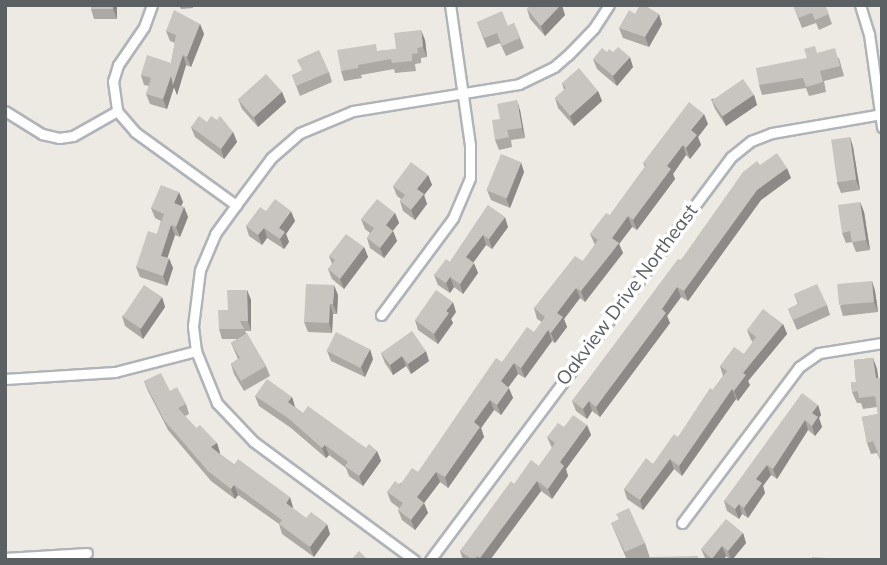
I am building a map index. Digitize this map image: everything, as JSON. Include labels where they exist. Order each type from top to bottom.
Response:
[{"type":"street","points":[[152,5],[144,27],[118,65],[113,81],[117,111],[135,132],[236,205]]},
{"type":"street","points":[[381,315],[453,218],[466,193],[471,163],[450,5]]},
{"type":"street","points":[[414,560],[240,430],[217,403],[196,351],[193,308],[200,270],[215,234],[271,158],[313,125],[353,111],[512,87],[554,67],[582,43],[609,5]]},
{"type":"street","points":[[860,5],[869,34],[882,127]]},
{"type":"street","points":[[5,111],[42,134],[59,138],[89,128],[117,111]]},
{"type":"street","name":"Oakview Drive Northeast","points":[[430,560],[731,157],[751,141],[772,133],[881,114]]},
{"type":"street","points":[[682,523],[799,367],[819,354],[882,343]]},
{"type":"street","points":[[5,379],[114,372],[196,351]]},
{"type":"street","points":[[5,558],[87,554]]},
{"type":"building","points":[[91,5],[113,5],[113,9],[91,9]]},
{"type":"building","points":[[530,5],[561,5],[541,26],[527,9]]},
{"type":"building","points":[[640,5],[659,14],[645,37],[619,28],[629,10],[635,14]]},
{"type":"building","points":[[793,5],[825,5],[829,14],[815,20],[812,13],[798,18]]},
{"type":"building","points":[[174,10],[200,24],[187,57],[183,55],[173,85],[171,76],[163,99],[146,94],[151,78],[141,75],[147,55],[171,63],[176,35],[166,31]]},
{"type":"building","points":[[502,11],[508,26],[514,23],[520,38],[502,46],[497,33],[484,38],[477,22]]},
{"type":"building","points":[[421,30],[423,47],[417,48],[418,53],[412,54],[412,61],[392,63],[391,59],[341,71],[337,50],[376,44],[377,51],[396,49],[394,33]]},
{"type":"building","points":[[815,46],[817,53],[835,48],[840,66],[820,71],[823,82],[806,87],[803,78],[759,85],[756,68],[807,58],[804,49]]},
{"type":"building","points":[[618,47],[630,57],[613,76],[593,59],[602,48],[613,52]]},
{"type":"building","points":[[319,50],[329,72],[296,86],[292,75],[302,70],[297,60]]},
{"type":"building","points":[[579,68],[598,91],[570,116],[555,98],[566,88],[562,83]]},
{"type":"building","points":[[266,74],[282,92],[254,117],[238,99]]},
{"type":"building","points":[[743,79],[754,95],[723,116],[712,101]]},
{"type":"building","points":[[517,100],[522,128],[507,130],[509,137],[495,140],[492,120],[500,119],[497,104]]},
{"type":"building","points":[[689,102],[704,114],[691,130],[697,135],[686,148],[683,145],[667,166],[671,169],[633,220],[628,216],[612,238],[619,243],[581,291],[576,288],[557,313],[563,317],[551,333],[548,330],[521,368],[514,363],[501,381],[509,388],[497,405],[490,400],[474,422],[480,427],[445,477],[436,472],[417,497],[424,503],[411,520],[398,510],[403,503],[387,492],[395,481],[400,485],[412,468],[418,472],[496,358],[502,362],[527,327],[534,332],[545,317],[534,308],[575,256],[583,261],[598,240],[590,234],[606,213],[610,215],[646,165],[643,163]]},
{"type":"building","points":[[199,116],[207,122],[211,116],[217,120],[220,116],[233,132],[221,149],[191,127]]},
{"type":"building","points":[[850,137],[856,180],[837,182],[831,140]]},
{"type":"building","points":[[777,153],[787,168],[757,190],[684,291],[677,287],[662,309],[666,313],[596,407],[589,401],[583,409],[572,401],[678,259],[681,260],[743,172],[757,161],[760,165]]},
{"type":"building","points":[[501,154],[521,162],[507,198],[486,190]]},
{"type":"building","points":[[411,162],[428,175],[417,189],[424,194],[411,210],[400,201],[405,195],[393,186]]},
{"type":"building","points":[[161,185],[179,192],[174,203],[184,207],[176,227],[171,225],[161,256],[169,258],[163,276],[136,267],[148,231],[157,234],[164,214],[151,208]]},
{"type":"building","points":[[275,199],[291,211],[279,228],[285,232],[280,239],[264,228],[258,235],[246,226],[260,207],[266,211]]},
{"type":"building","points":[[377,199],[395,213],[386,225],[393,231],[380,248],[367,238],[374,228],[361,219]]},
{"type":"building","points":[[860,202],[866,240],[852,242],[850,231],[842,233],[838,205]]},
{"type":"building","points":[[488,205],[505,217],[489,239],[483,235],[466,257],[474,263],[460,284],[450,277],[446,283],[434,275],[446,259],[450,262]]},
{"type":"building","points":[[346,234],[364,247],[340,279],[328,269],[335,260],[329,256]]},
{"type":"building","points":[[872,281],[874,302],[839,305],[837,284]]},
{"type":"building","points":[[306,284],[334,285],[329,323],[304,322]]},
{"type":"building","points":[[817,284],[827,305],[793,320],[788,309],[799,304],[794,294]]},
{"type":"building","points":[[144,285],[162,297],[141,329],[123,317]]},
{"type":"building","points":[[227,290],[247,290],[248,321],[240,321],[244,329],[219,329],[218,310],[228,310]]},
{"type":"building","points":[[436,290],[453,302],[446,311],[449,313],[434,334],[415,320]]},
{"type":"building","points":[[763,309],[783,324],[743,373],[746,375],[734,391],[732,389],[679,466],[670,459],[640,500],[624,489],[646,458],[653,464],[674,434],[678,437],[710,388],[713,390],[727,371],[720,366],[734,347],[744,354],[756,337],[747,330]]},
{"type":"building","points":[[412,331],[426,351],[408,364],[402,356],[390,365],[381,353]]},
{"type":"building","points":[[336,332],[370,349],[360,368],[326,351]]},
{"type":"building","points":[[247,333],[266,366],[241,381],[231,364],[240,358],[231,343]]},
{"type":"building","points":[[873,358],[876,378],[882,378],[882,463],[873,441],[867,443],[862,417],[878,414],[875,396],[859,398],[858,391],[852,392],[851,382],[856,382],[854,360]]},
{"type":"building","points":[[161,373],[170,391],[177,387],[186,404],[178,408],[196,428],[200,425],[217,443],[211,447],[234,465],[238,459],[290,497],[286,503],[306,518],[311,512],[327,524],[310,547],[279,524],[282,520],[234,485],[231,489],[208,471],[164,420],[144,381]]},
{"type":"building","points":[[267,379],[292,397],[288,402],[303,413],[308,406],[366,448],[369,444],[377,451],[359,476],[345,466],[348,462],[325,445],[322,448],[288,418],[255,396]]},
{"type":"building","points":[[802,393],[818,405],[812,413],[818,417],[812,426],[805,420],[773,469],[767,465],[756,479],[762,483],[744,508],[739,504],[735,509],[724,501]]},
{"type":"building","points":[[573,415],[587,425],[560,462],[564,466],[548,489],[537,481],[480,558],[477,556],[473,560],[460,551],[511,481],[514,484],[531,460],[539,466],[555,443],[547,437],[558,423],[564,427]]},
{"type":"building","points":[[629,508],[645,543],[625,552],[611,523],[619,519],[616,514]]},
{"type":"building","points":[[726,519],[743,533],[728,551],[722,546],[712,559],[701,549]]},
{"type":"building","points":[[359,551],[368,560],[351,560]]},
{"type":"building","points":[[698,556],[698,560],[650,560],[650,557]]},
{"type":"building","points":[[812,557],[841,559],[812,560]]}]
